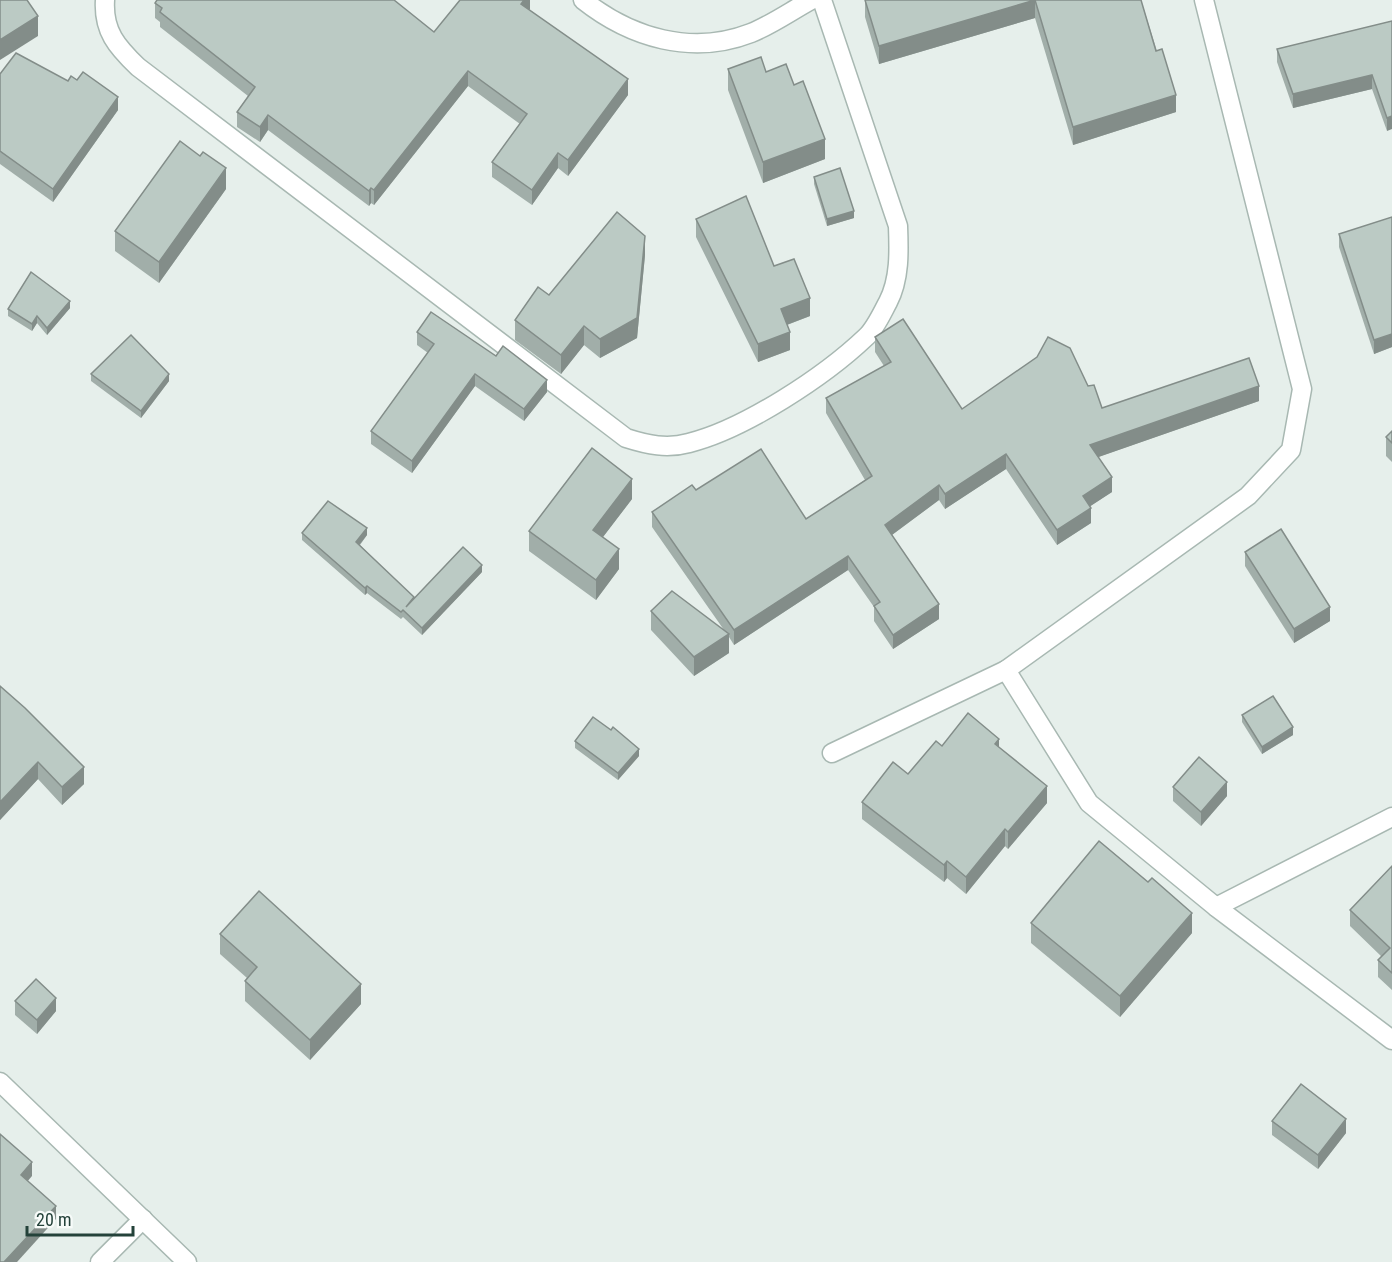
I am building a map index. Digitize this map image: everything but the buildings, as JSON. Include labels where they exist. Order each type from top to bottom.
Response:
[{"type":"street","points":[[105,0],[104,17],[109,34],[138,67],[626,438],[654,447],[689,443],[732,426],[797,391],[868,336],[890,300],[899,261],[898,226],[822,0]]},
{"type":"street","points":[[583,0],[598,12],[640,34],[680,44],[713,44],[751,33],[811,0]]},
{"type":"street","points":[[832,753],[1006,670],[1248,496],[1291,450],[1302,389],[1204,0]]},
{"type":"street","points":[[1006,670],[1089,803],[1216,908],[1392,1040]]},
{"type":"street","points":[[1216,908],[1392,817]]},
{"type":"street","points":[[0,1082],[187,1262]]},
{"type":"street","points":[[100,1262],[143,1219]]}]
